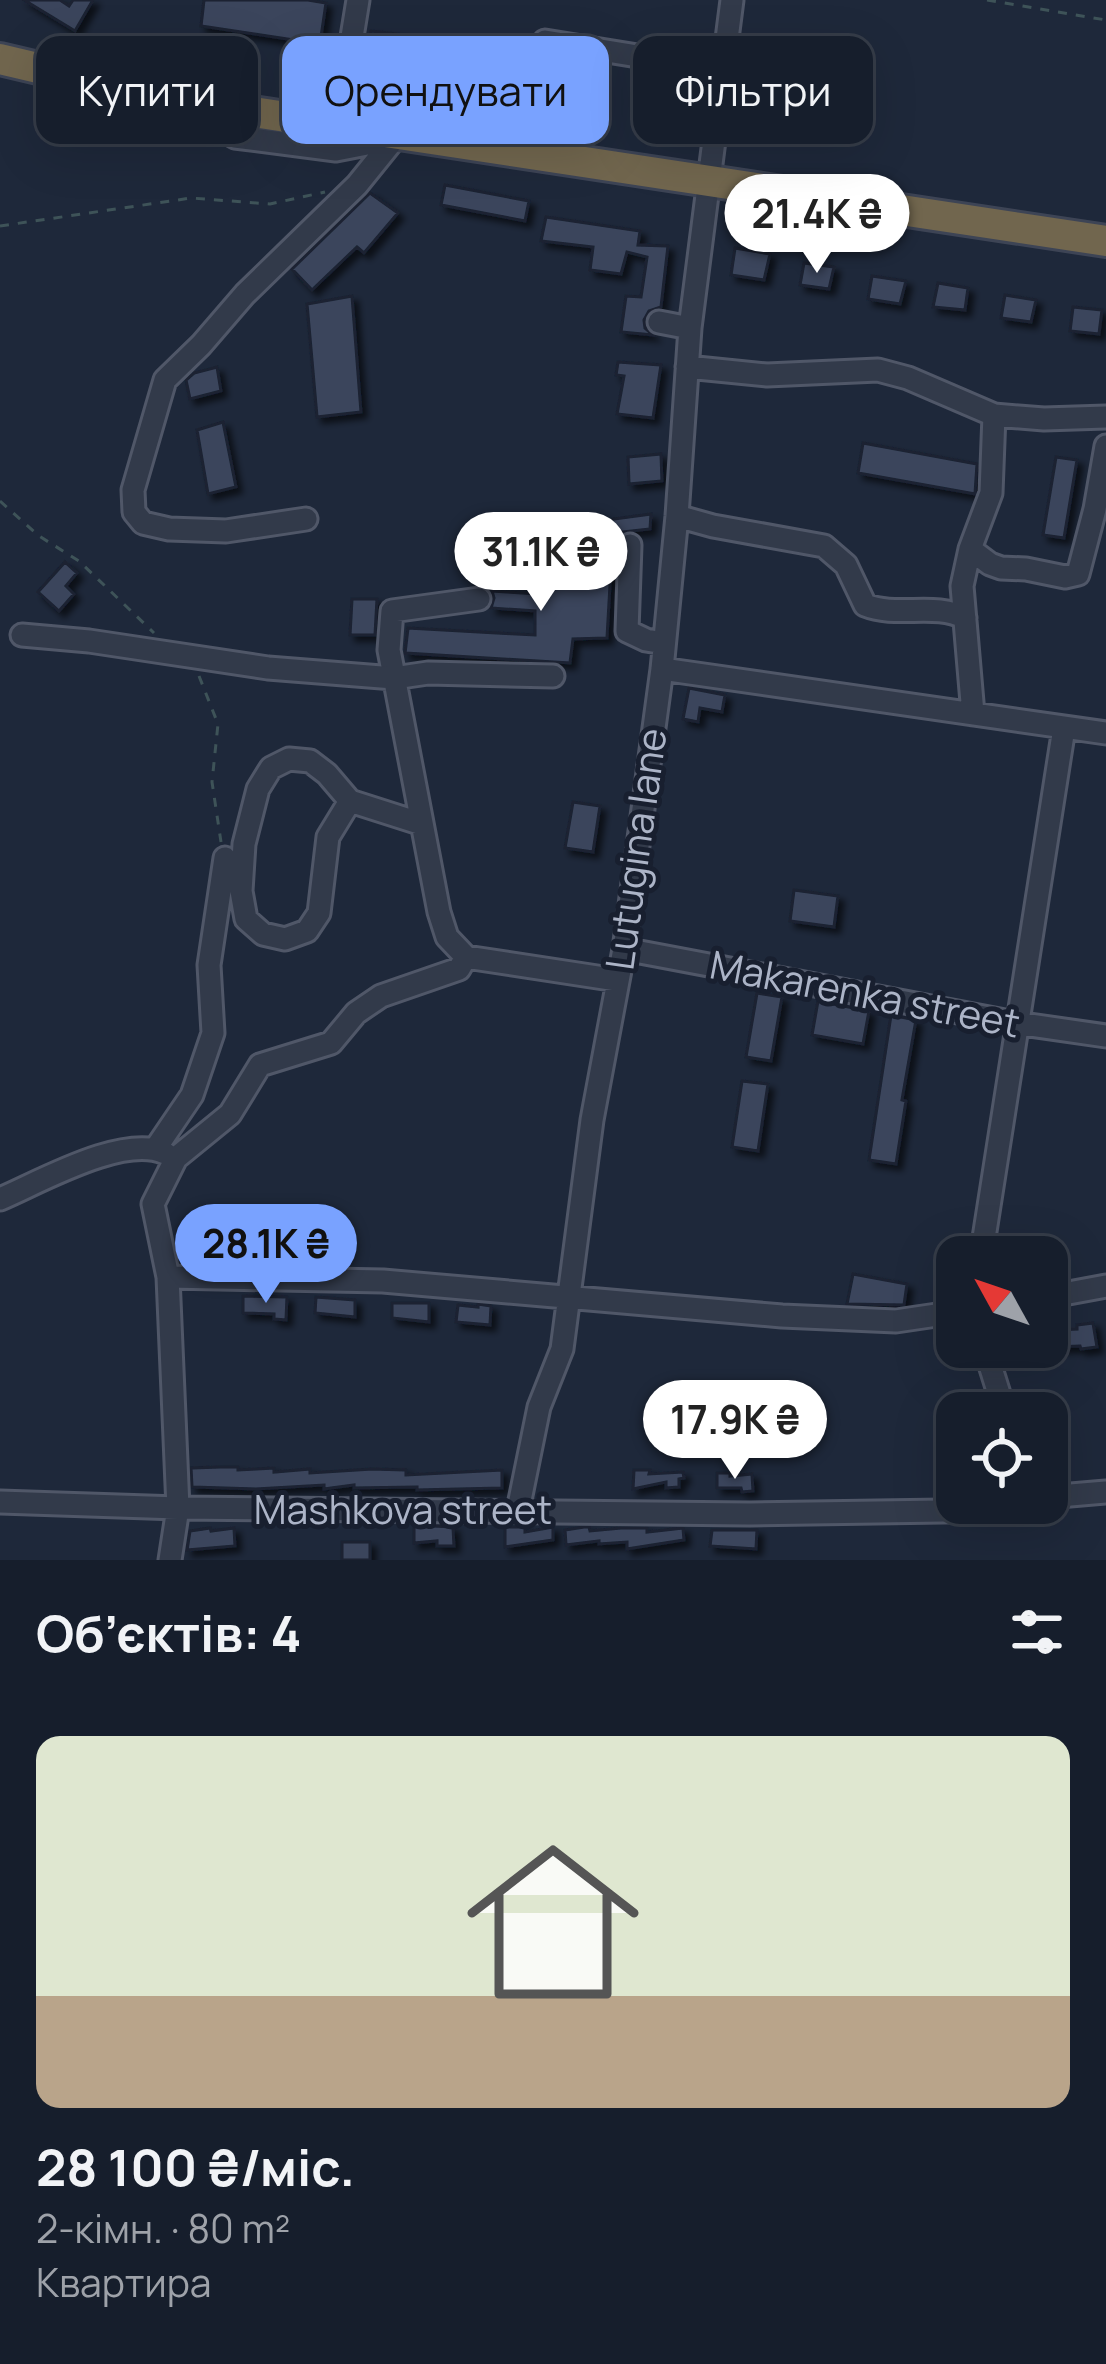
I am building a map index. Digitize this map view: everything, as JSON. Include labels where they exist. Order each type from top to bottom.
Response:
[{"type":"highway","points":[[0,58],[36,67]]},
{"type":"highway","points":[[471,144],[1106,241]]},
{"type":"street","points":[[352,36],[358,0]]},
{"type":"street","name":"Lutugina lane","points":[[728,36],[732,0]]},
{"type":"street","points":[[289,144],[336,150],[367,144]]},
{"type":"street","points":[[305,519],[226,531],[169,529],[143,523],[134,512],[133,490],[165,380],[357,185],[390,144]]},
{"type":"street","name":"Lutugina lane","points":[[518,1510],[539,1407],[562,1349],[592,1120],[624,949],[662,669],[690,328],[713,144]]},
{"type":"street","points":[[659,322],[690,328]]},
{"type":"street","points":[[687,367],[767,375],[878,370],[994,415],[1106,417]]},
{"type":"street","points":[[973,714],[962,586],[991,493],[994,415]]},
{"type":"street","points":[[970,549],[1000,568],[1065,577],[1078,574],[1106,446]]},
{"type":"street","points":[[677,515],[824,546],[846,565],[865,605],[878,610],[952,611],[965,618]]},
{"type":"street","points":[[630,545],[627,631],[664,643]]},
{"type":"street","points":[[479,599],[392,610],[388,650],[447,937],[466,957],[617,980]]},
{"type":"street","points":[[22,635],[268,668],[394,678],[553,676]]},
{"type":"street","points":[[662,669],[1106,733]]},
{"type":"street","points":[[984,1236],[1064,728]]},
{"type":"street","points":[[350,801],[328,836],[319,913],[307,931],[285,939],[262,934],[246,919],[241,891],[244,844],[258,789],[271,768],[289,759],[310,761],[350,801],[422,824]]},
{"type":"street","points":[[170,1560],[178,1508],[168,1277],[153,1204],[166,1153],[213,1033],[209,964],[225,858]]},
{"type":"street","name":"Makarenka street","points":[[624,949],[1106,1036]]},
{"type":"street","points":[[0,1199],[105,1152],[166,1153],[230,1114],[260,1065],[331,1043],[356,1013],[381,996],[459,969],[466,957]]},
{"type":"street","points":[[168,1277],[383,1281],[896,1322],[936,1315]]},
{"type":"street","points":[[1068,1293],[1106,1286]]},
{"type":"street","points":[[1068,1495],[1106,1492]]},
{"type":"street","name":"Mashkova street","points":[[0,1502],[178,1508],[936,1511]]},
{"type":"path","points":[[987,0],[1106,20]]},
{"type":"path","points":[[0,226],[191,198],[270,204],[357,185]]},
{"type":"building","points":[[24,0],[60,0],[69,6],[73,0],[93,0],[75,31]]},
{"type":"building","points":[[204,0],[326,3],[321,36],[282,38],[201,26]]},
{"type":"building","points":[[371,31],[413,36],[370,36]]},
{"type":"building","points":[[445,185],[529,201],[525,221],[441,205]]},
{"type":"building","points":[[370,193],[398,213],[364,253],[357,247],[312,290],[292,269]]},
{"type":"building","points":[[546,217],[640,231],[638,245],[668,246],[661,307],[649,311],[644,320],[653,335],[621,332],[626,296],[641,297],[647,257],[627,252],[621,274],[590,270],[593,247],[541,241]]},
{"type":"building","points":[[735,248],[770,254],[764,280],[731,275]]},
{"type":"building","points":[[804,263],[834,267],[829,289],[800,285]]},
{"type":"building","points":[[872,276],[906,281],[900,304],[868,299]]},
{"type":"building","points":[[938,283],[968,288],[965,310],[933,307]]},
{"type":"building","points":[[1005,295],[1036,300],[1031,322],[1001,318]]},
{"type":"building","points":[[352,296],[361,412],[317,417],[307,304]]},
{"type":"building","points":[[1073,307],[1102,310],[1099,334],[1070,331]]},
{"type":"building","points":[[618,362],[661,365],[653,418],[617,414],[624,376],[616,375]]},
{"type":"building","points":[[217,367],[221,391],[190,399],[186,380]]},
{"type":"building","points":[[223,422],[236,487],[208,494],[197,430]]},
{"type":"building","points":[[863,443],[977,464],[975,494],[858,473]]},
{"type":"building","points":[[661,454],[662,481],[629,484],[628,457]]},
{"type":"building","points":[[1056,457],[1077,460],[1064,538],[1043,535]]},
{"type":"building","points":[[651,514],[650,529],[613,533],[607,638],[573,639],[570,663],[405,653],[408,628],[535,635],[535,611],[491,608],[492,591],[536,594],[536,581],[596,583],[599,521]]},
{"type":"building","points":[[517,532],[523,564],[471,574],[466,544]]},
{"type":"building","points":[[65,562],[77,573],[66,586],[74,594],[59,611],[38,592]]},
{"type":"building","points":[[352,599],[377,599],[375,635],[350,635]]},
{"type":"building","points":[[689,688],[725,695],[722,712],[700,708],[698,722],[683,719]]},
{"type":"building","points":[[573,802],[600,806],[593,852],[565,848]]},
{"type":"building","points":[[794,890],[838,896],[834,927],[790,921]]},
{"type":"building","points":[[757,993],[782,997],[771,1061],[746,1057]]},
{"type":"building","points":[[818,1001],[869,1011],[863,1044],[812,1035]]},
{"type":"building","points":[[891,1015],[916,1020],[896,1164],[869,1160]]},
{"type":"building","points":[[742,1081],[768,1084],[758,1151],[732,1147]]},
{"type":"building","points":[[853,1274],[907,1284],[904,1305],[847,1304]]},
{"type":"building","points":[[243,1296],[287,1297],[286,1320],[274,1319],[274,1314],[243,1313]]},
{"type":"building","points":[[316,1297],[355,1300],[355,1317],[315,1313]]},
{"type":"building","points":[[392,1303],[429,1303],[429,1322],[392,1318]]},
{"type":"building","points":[[458,1305],[491,1306],[490,1325],[456,1322]]},
{"type":"building","points":[[1093,1323],[1097,1347],[1068,1346],[1068,1329]]},
{"type":"building","points":[[191,1468],[274,1468],[274,1472],[310,1469],[310,1473],[406,1470],[406,1475],[502,1470],[502,1488],[192,1487]]},
{"type":"building","points":[[634,1470],[683,1472],[684,1478],[679,1479],[679,1487],[666,1488],[666,1482],[633,1489]]},
{"type":"building","points":[[717,1473],[752,1474],[753,1491],[717,1488]]},
{"type":"building","points":[[414,1525],[453,1527],[454,1546],[437,1546],[437,1541],[414,1543]]},
{"type":"building","points":[[505,1527],[525,1527],[525,1532],[553,1527],[553,1540],[505,1547]]},
{"type":"building","points":[[589,1527],[590,1531],[647,1528],[647,1532],[683,1528],[684,1540],[627,1549],[627,1542],[566,1545],[565,1530]]},
{"type":"building","points":[[234,1528],[235,1546],[187,1550],[190,1531]]},
{"type":"building","points":[[712,1530],[757,1530],[756,1549],[710,1546]]},
{"type":"building","points":[[342,1542],[370,1542],[370,1560],[342,1560]]}]
